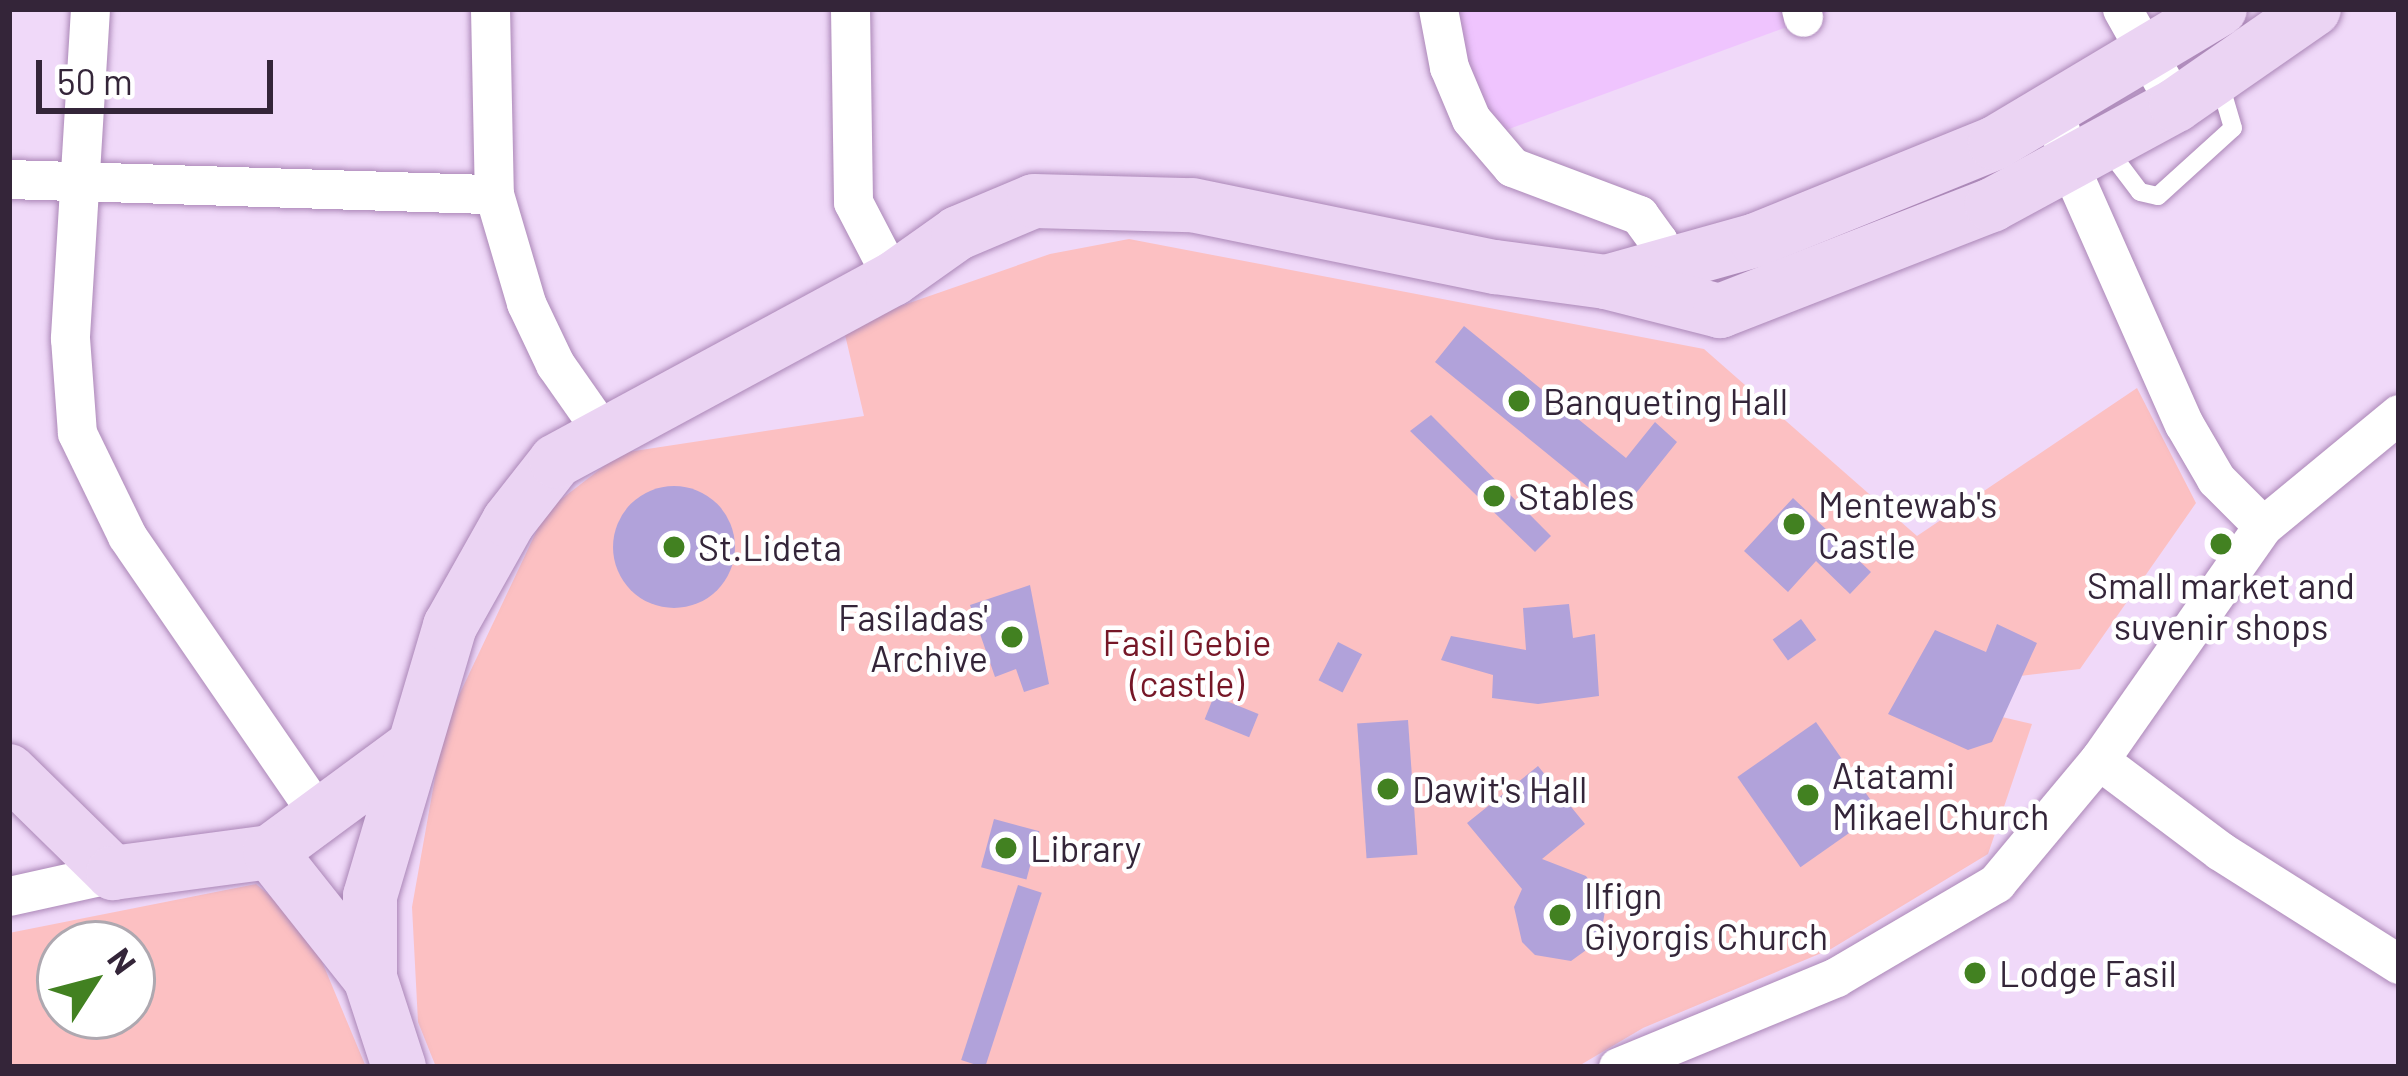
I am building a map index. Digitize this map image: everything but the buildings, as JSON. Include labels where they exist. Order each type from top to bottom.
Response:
[{"type":"street","points":[[90,9],[83,184],[70,338],[76,433],[127,536],[322,820]]},
{"type":"street","points":[[490,9],[494,194],[526,303],[555,364],[604,434]]},
{"type":"street","points":[[850,9],[853,202],[893,279]]},
{"type":"street","points":[[1438,9],[1448,68],[1471,119],[1512,167],[1639,215],[1669,283],[1720,311],[1828,275],[2088,156],[2197,91],[2314,9]]},
{"type":"street","points":[[399,1067],[370,977],[370,896],[407,751],[450,626],[508,520],[556,461],[893,279],[958,233],[1034,201],[1192,205],[1496,268],[1606,282],[1669,283],[2055,111],[2172,22],[2197,91]]},
{"type":"street","points":[[2055,111],[2088,156],[2184,424],[2216,479],[2263,526]]},
{"type":"street","points":[[9,178],[494,194]]},
{"type":"street","points":[[1809,219],[1828,275]]},
{"type":"street","points":[[1618,1067],[1836,976],[1996,883],[2098,760],[2263,526],[2399,414]]},
{"type":"street","points":[[9,896],[113,873],[270,852],[322,820],[407,751]]},
{"type":"street","points":[[2098,760],[2220,850],[2399,964]]},
{"type":"street","points":[[9,771],[113,873]]},
{"type":"street","points":[[270,852],[370,977]]},
{"type":"shaded area","points":[[1441,9],[1836,9],[1487,137]]},
{"type":"green space","name":"Fasil Gebie (castle)","points":[[1129,239],[1704,349],[1917,536],[2137,388],[2196,503],[2080,669],[2020,676],[2002,717],[2032,724],[1988,854],[1831,949],[1643,1028],[1577,1067],[436,1067],[418,1022],[412,907],[444,727],[546,511],[621,453],[864,416],[843,326],[1050,254]]},
{"type":"green space","points":[[256,884],[308,928],[366,1067],[9,1067],[9,933],[36,928],[36,1040],[156,1040],[156,920],[75,920]]},
{"type":"place","name":"Banqueting Hall","points":[[1519,401]]},
{"type":"place","name":"Stables","points":[[1494,496]]},
{"type":"place","name":"Mentewab's Castle","points":[[1794,524]]},
{"type":"place","name":"Small market and suvenir shops","points":[[2221,544]]},
{"type":"place","name":"St.Lideta","points":[[674,547]]},
{"type":"place","name":"Fasiladas' Archive","points":[[1012,637]]},
{"type":"place","name":"Dawit's Hall","points":[[1388,789]]},
{"type":"place","name":"Atatami Mikael Church","points":[[1808,795]]},
{"type":"place","name":"Library","points":[[1006,848]]},
{"type":"place","name":"Ilfign Giyorgis Church","points":[[1560,915]]},
{"type":"place","name":"Lodge Fasil","points":[[1975,973]]}]
